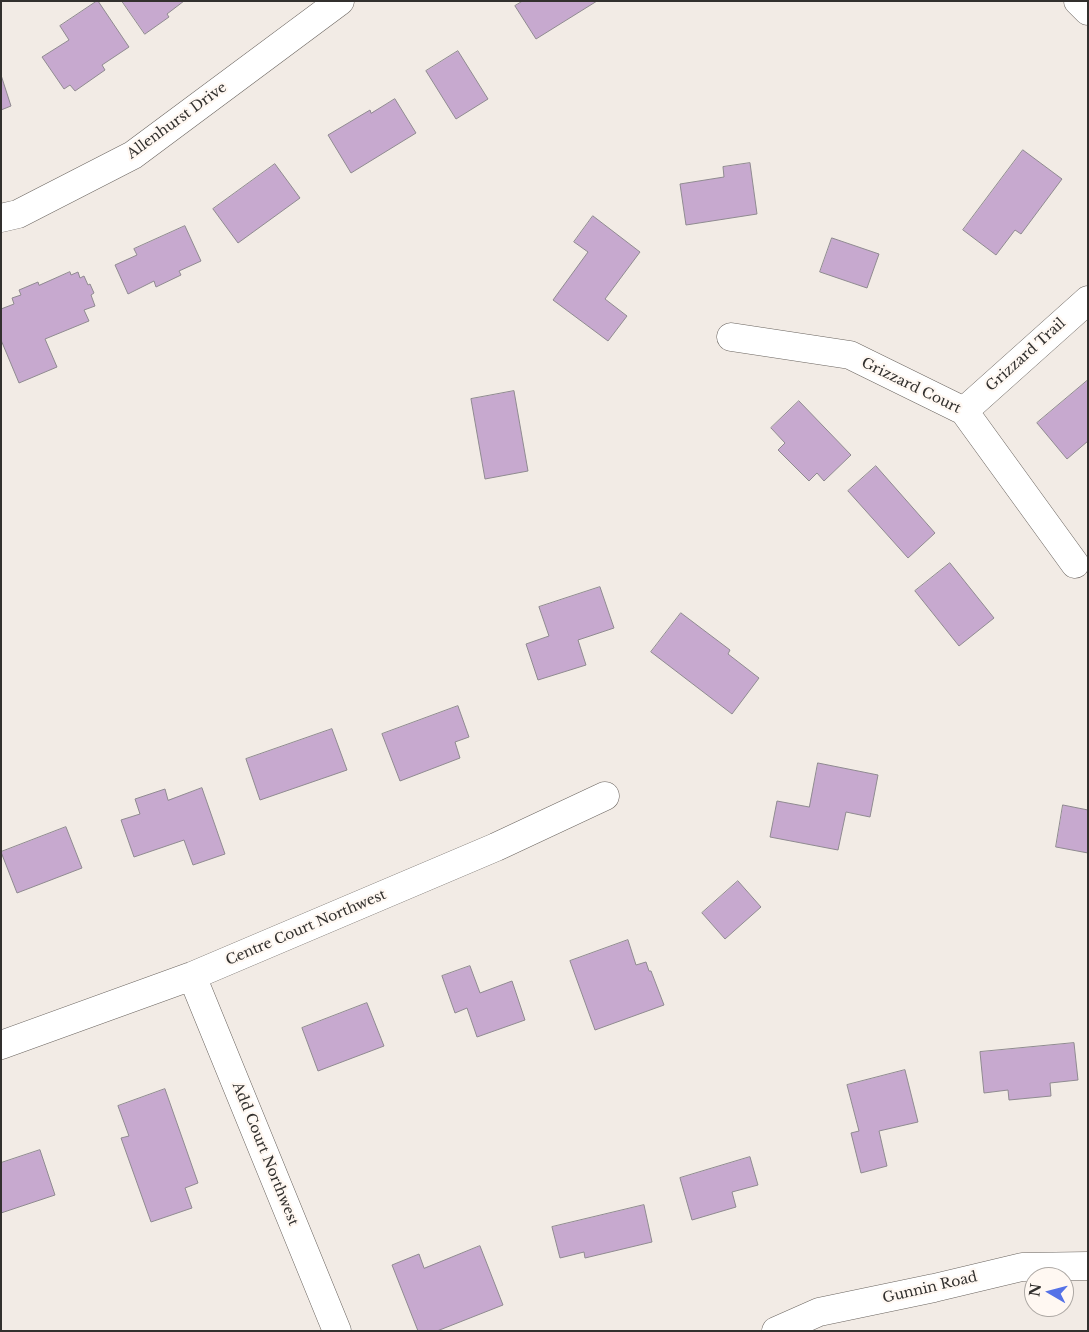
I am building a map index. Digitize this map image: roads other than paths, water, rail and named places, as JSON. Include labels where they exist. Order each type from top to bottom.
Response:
[{"type":"street","name":"Allenhurst Drive","points":[[1,218],[18,214],[133,155],[340,1]]},
{"type":"street","points":[[1078,1],[1088,11]]},
{"type":"street","name":"Grizzard Trail","points":[[964,411],[1088,300]]},
{"type":"street","name":"Grizzard Court","points":[[731,337],[850,355],[964,411],[1075,564]]},
{"type":"street","name":"Centre Court Northwest","points":[[1,1045],[192,976],[496,846],[605,796]]},
{"type":"street","name":"Add Court Northwest","points":[[192,976],[337,1331]]},
{"type":"street","name":"Gunnin Road","points":[[776,1331],[819,1312],[1022,1267],[1088,1266]]}]
